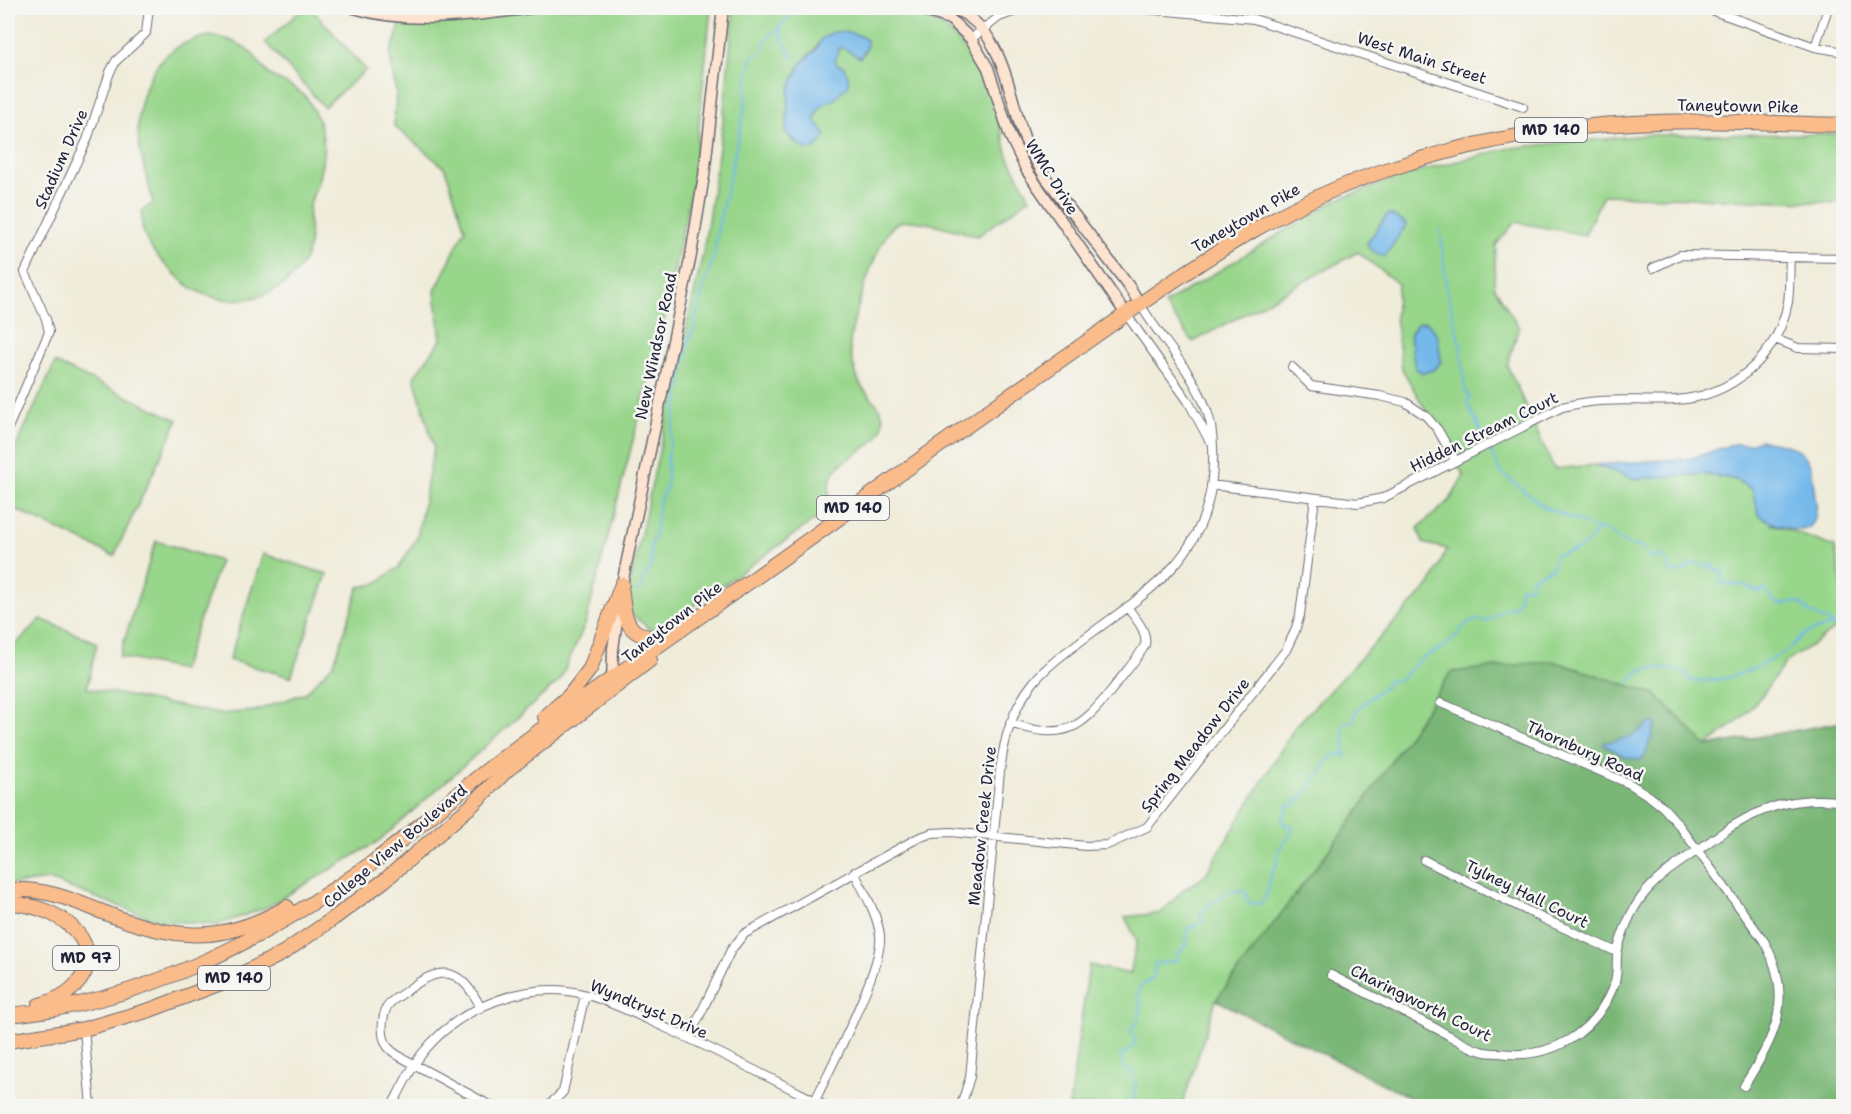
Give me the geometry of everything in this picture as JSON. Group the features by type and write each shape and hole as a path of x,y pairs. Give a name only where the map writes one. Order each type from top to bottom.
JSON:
{"highway":[{"name":"Taneytown Pike","path":"612,684 666,639 1140,304 1205,259 1308,200 1379,172 1462,147 1552,130 1637,122 1844,124"},
{"name":"Taneytown Pike","path":"612,684 753,579"},
{"path":"622,584 623,610 626,621 632,629 644,637 666,639"},
{"path":"491,767 581,683 597,654 622,584"},
{"name":"College View Boulevard","path":"8,1015 52,1010 126,991 172,975 251,940 320,898 374,861 491,767 612,684"},
{"name":"College View Boulevard","path":"8,1042 84,1029 132,1016 195,994 258,967 300,942 385,880 471,805 507,770 612,684"},
{"path":"8,890 36,890 58,895 139,926 163,932 201,934 239,929 267,918 326,884 471,784"},
{"name":"MD 97","path":"8,903 35,908 65,921 81,939 86,955 81,979 67,994 43,1005 8,1010"}],"main road":[{"path":"354,8 372,13 404,12 460,16 533,8"},
{"name":"New Windsor Road","path":"612,684 614,639 622,584 702,188 723,8"},
{"name":"WMC Drive","path":"916,8 950,19 971,39 988,68 1010,136 1027,171 1126,314"},
{"name":"WMC Drive","path":"952,8 965,13 982,30 1008,77 1025,137 1046,178 1140,304"}],"street":[{"name":"Stadium Drive","path":"8,428 49,332 25,272 87,140 110,72 116,62 146,33 149,8"},
{"path":"971,39 999,17 1023,8"},
{"name":"West Main Street","path":"1134,8 1254,19 1523,107"},
{"path":"1705,8 1815,47 1844,52"},
{"path":"1815,47 1828,8"},
{"path":"1653,268 1680,255 1844,258"},
{"name":"Hidden Stream Court","path":"1211,485 1358,502 1383,498 1562,407 1590,401 1676,400 1707,395 1730,385 1751,369 1775,339 1788,302 1790,257"},
{"name":"Meadow Creek Drive","path":"961,1107 970,1077 1002,755 1010,723 1027,690 1049,665 1169,574 1186,552 1203,520 1211,485 1213,450 1208,413 1198,390 1140,304"},
{"name":"Meadow Creek Drive","path":"1126,314 1188,401 1213,450"},
{"path":"1775,339 1798,348 1844,349"},
{"path":"1292,367 1311,386 1405,402 1426,416 1438,430 1455,460"},
{"name":"Spring Meadow Drive","path":"689,1038 731,950 744,934 918,838 932,833 951,832 1086,846 1107,845 1125,839 1147,827 1286,650 1300,615 1315,498"},
{"path":"1010,723 1036,731 1058,731 1074,726 1089,716 1145,645 1144,632 1127,607"},
{"name":"Thornbury Road","path":"1441,703 1630,784 1663,807 1698,851 1764,941 1779,979 1779,1007 1774,1034 1744,1086"},
{"name":"Charingworth Court","path":"1332,975 1482,1051 1520,1056 1555,1048 1584,1031 1601,1012 1616,983 1617,951 1631,913 1642,894 1662,874 1733,825 1769,807 1809,800 1844,802"},
{"name":"Tylney Hall Court","path":"1424,860 1544,919 1617,951"},
{"path":"815,1101 870,982 879,947 880,937 870,903 854,872"},
{"path":"481,1008 471,987 460,979 447,974 434,974 389,1004 384,1016 384,1037 388,1047 399,1056 491,1107"},
{"name":"Wyndtryst Drive","path":"392,1107 414,1065 442,1033 481,1008 522,993 555,991 585,995 640,1016 689,1038 825,1107"},
{"path":"548,1107 563,1092 585,995"},
{"path":"84,1029 91,1107"}],"green space":[{"path":"304,8 311,8 366,70 324,107 265,42"},
{"path":"533,8 711,8 693,181 664,320 586,622 560,680 379,841 265,908 217,925 156,920 49,880 8,885 8,646 13,647 41,619 97,643 87,688 220,714 255,711 305,693 334,663 359,587 375,584 399,567 417,538 434,447 414,377 441,340 435,291 465,229 445,168 394,126 396,93 390,55 403,17"},
{"path":"734,8 837,8 896,11 927,18 947,29 979,64 995,107 1008,156 1030,198 978,236 914,221 897,223 890,230 874,261 859,302 850,349 860,384 881,411 883,422 880,432 867,447 835,471 829,484 830,509 665,626 651,630 629,612 627,596 703,253 723,122","holes":["847,32 867,40 864,53 860,57 846,49 839,48 835,61 838,65 843,66 847,80 840,93 819,108 815,120 825,136 814,149 793,141 786,130 787,113 791,89 800,65 821,39"]},
{"path":"211,36 240,45 255,57 269,74 297,89 305,96 318,120 323,137 320,172 309,208 310,241 307,253 299,269 286,282 271,292 254,298 236,300 200,293 172,272 160,259 149,245 142,228 142,211 153,203 138,134 139,113 144,92 153,72 163,58 175,48 196,39"},
{"path":"1843,134 1843,203 1603,195 1585,235 1515,222 1496,245 1494,286 1519,328 1507,365 1554,469 1595,465 1636,479 1704,474 1734,479 1752,489 1758,505 1772,524 1835,547 1843,592 1843,624 1786,662 1743,717 1707,746 1655,694 1451,672 1357,813 1216,1000 1182,1106 1069,1106 1089,965 1130,974 1137,941 1125,917 1161,913 1184,889 1204,877 1295,727 1430,585 1447,549 1423,543 1418,528 1450,500 1464,476 1402,369 1395,317 1398,284 1358,252 1193,342 1164,304 1336,200 1411,173 1510,148 1645,135"},
{"path":"55,363 178,420 114,556 8,506 8,464"},
{"path":"156,541 220,561 182,670 119,657"},
{"path":"263,554 327,574 291,677 229,660"},
{"path":"1553,661 1655,694 1707,746 1843,722 1843,1106 1427,1106 1216,1000 1357,813 1451,672"}],"water":[{"path":"833,32 846,32 859,36 867,40 866,48 860,58 846,49 839,48 835,61 838,65 843,66 848,77 847,88 819,109 815,120 826,136 814,149 805,149 786,133 789,91 802,63 817,48 821,39"},
{"path":"1390,214 1407,224 1385,256 1381,256 1368,247 1367,243"},
{"path":"1426,322 1436,335 1441,362 1433,370 1423,373 1415,368 1410,334 1418,323"},
{"path":"1760,440 1779,443 1797,450 1802,453 1810,465 1816,513 1808,528 1801,530 1783,527 1759,515 1752,489 1734,479 1704,474 1636,479 1595,465 1693,458 1733,444 1749,444"},
{"path":"1650,723 1656,723 1645,756 1640,760 1628,758 1604,745 1604,742 1623,739 1635,734"}],"waterway":[{"path":"634,591 642,588 643,579 651,567 651,547 655,536 659,502 667,486 667,460 689,339 714,257 717,232 745,108 748,70 752,58 762,51 766,40 795,11"},
{"path":"780,27 783,41 794,59"},
{"path":"1440,229 1447,292 1461,348 1465,390 1470,398 1467,403 1484,438"},
{"path":"1490,449 1500,471 1544,507 1597,529 1610,531 1621,541 1645,548 1648,557 1654,559 1658,555 1663,556 1664,561 1668,564 1668,571 1686,570 1691,564 1696,563 1707,567 1709,564 1723,573 1721,583 1743,585 1758,592 1764,589 1780,604 1796,602 1834,625 1844,621"},
{"path":"1132,1106 1136,1085 1130,1070 1124,1068 1121,1055 1130,1050 1136,1041 1130,1031 1138,1022 1141,1003 1138,998 1139,988 1154,977 1155,964 1176,961 1177,954 1188,943 1186,935 1188,928 1203,923 1200,912 1228,892 1242,890 1247,895 1248,903 1261,904 1277,864 1278,852 1290,836 1292,829 1292,825 1284,825 1282,818 1289,805 1296,805 1296,800 1302,799 1305,792 1310,791 1310,783 1314,782 1314,777 1321,775 1328,759 1340,753 1345,757 1343,724 1355,721 1355,712 1374,694 1386,687 1388,680 1393,681 1403,677 1422,658 1449,643 1467,623 1481,619 1486,622 1506,608 1511,608 1519,601 1520,587 1529,587 1532,584 1531,578 1553,567 1555,555 1577,550 1589,542 1597,529"},
{"path":"1630,681 1641,669 1643,671 1656,668 1680,669 1691,681 1717,680 1741,674 1775,658 1807,633 1834,625"}]}
